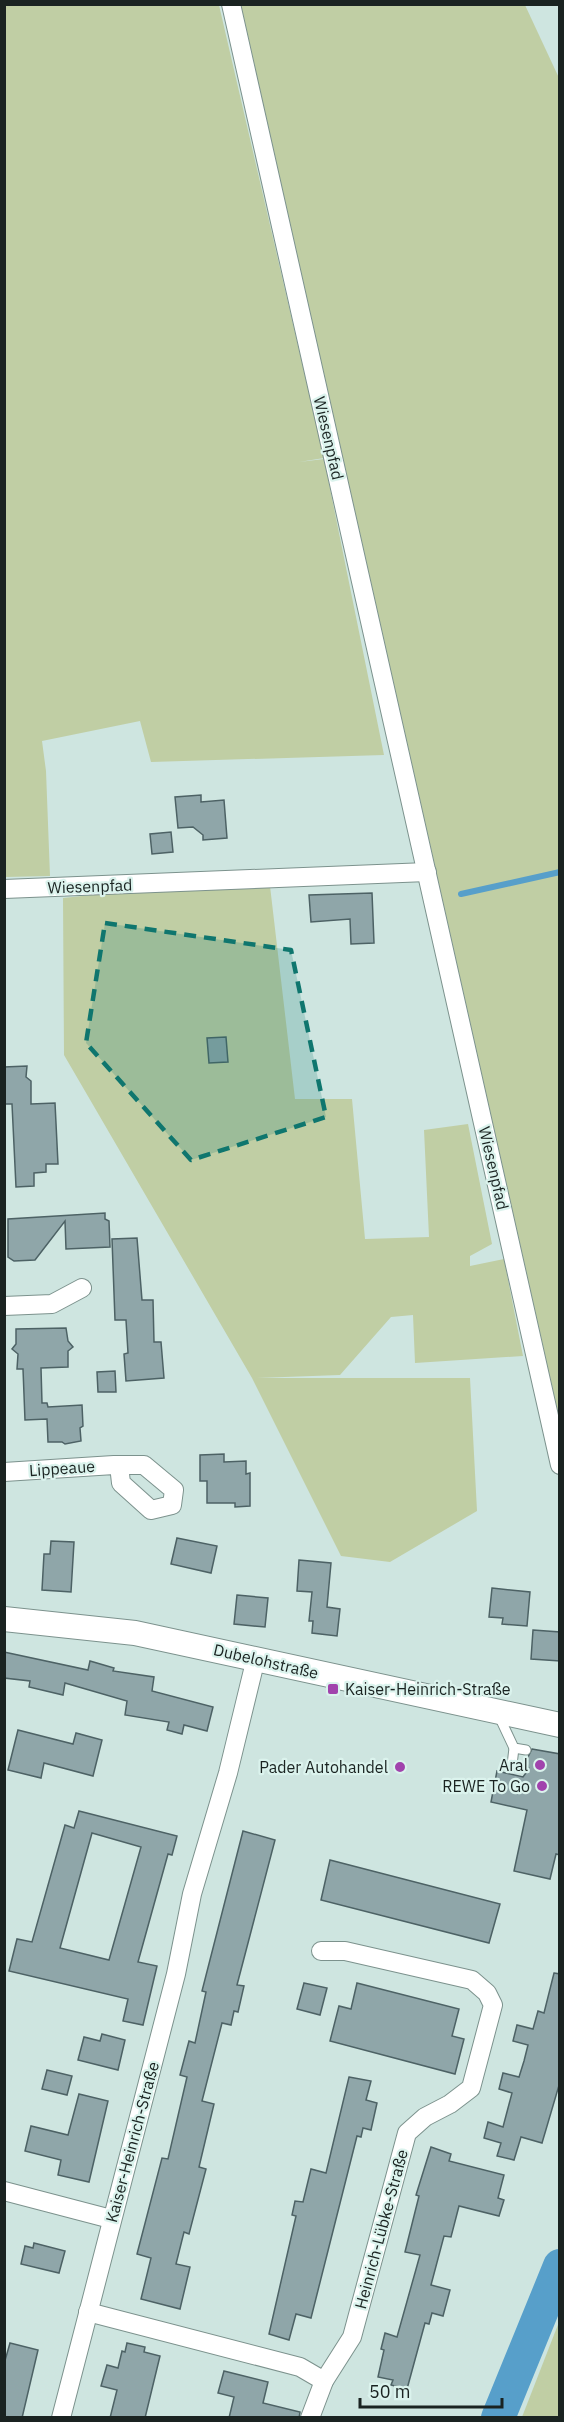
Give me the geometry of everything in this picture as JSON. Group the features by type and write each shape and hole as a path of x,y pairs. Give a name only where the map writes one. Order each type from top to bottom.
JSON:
{"main road":[{"name":"Dubelohstraße","path":"4,1619 135,1633 560,1725"}],"street":[{"name":"Wiesenpfad","path":"231,4 560,1464"},
{"name":"Wiesenpfad","path":"4,889 427,872"},
{"path":"4,1306 52,1304 82,1288"},
{"name":"Lippeaue","path":"4,1472 119,1465"},
{"name":"Kaiser-Heinrich-Straße","path":"61,2418 176,1974 192,1894 228,1773 256,1658"},
{"name":"Heinrich-Lübke-Straße","path":"310,2418 324,2381 352,2337 407,2133 425,2117 450,2104 471,2088 493,2005 487,1993 472,1980 345,1951 321,1951"},
{"path":"4,2191 111,2219"},
{"path":"88,2312 300,2367 324,2381"}],"lane":[{"path":"497,1712 514,1748 512,1765 523,1767"},
{"path":"514,1748 526,1750"}],"highlighted area":[{"path":"105,923 291,950 326,1117 191,1160 86,1043"}],"green space":[{"path":"4,5 219,5 324,458 299,462 324,459 384,755 151,762 140,721 42,741 46,771 50,876 5,877"},
{"path":"241,5 525,5 559,78 559,1417"},
{"path":"270,886 295,1099 352,1099 365,1239 429,1237 424,1130 468,1124 492,1244 470,1256 470,1266 504,1259 523,1356 415,1363 413,1315 391,1317 340,1375 257,1378 470,1378 477,1511 390,1562 341,1556 252,1378 64,1055 63,898 130,891"},
{"path":"559,2322 559,2417 522,2417"}],"building":[{"path":"201,795 201,802 224,800 227,838 203,840 203,835 193,827 178,828 175,797"},
{"path":"171,832 173,852 152,854 150,834"},
{"path":"372,893 374,943 351,944 350,919 311,922 309,895"},
{"path":"226,1037 228,1062 209,1063 207,1038"},
{"path":"27,1066 26,1077 31,1081 31,1104 55,1103 58,1164 46,1164 46,1172 34,1173 34,1186 16,1187 12,1104 4,1104 4,1067"},
{"path":"105,1213 105,1219 109,1221 110,1247 66,1249 65,1221 35,1260 14,1261 8,1257 8,1219"},
{"path":"137,1238 142,1300 153,1300 154,1342 161,1342 164,1378 126,1381 124,1354 128,1353 126,1320 115,1320 112,1239"},
{"path":"66,1328 68,1341 73,1347 68,1351 68,1367 41,1368 42,1403 47,1403 48,1407 82,1405 81,1441 65,1444 48,1442 47,1419 25,1420 23,1369 17,1369 18,1354 12,1349 16,1344 16,1329"},
{"path":"115,1371 116,1392 98,1392 97,1372"},
{"path":"224,1454 224,1462 246,1461 246,1474 250,1473 250,1506 235,1507 235,1503 207,1503 207,1481 200,1481 200,1455"},
{"path":"177,1538 217,1546 211,1573 171,1564"},
{"path":"51,1541 74,1542 71,1592 42,1590 44,1554 50,1554"},
{"path":"299,1560 331,1563 327,1607 340,1609 337,1636 312,1633 313,1621 309,1621 312,1592 297,1591"},
{"path":"492,1588 530,1592 527,1626 502,1624 503,1618 489,1617"},
{"path":"237,1595 268,1598 265,1627 234,1624"},
{"path":"533,1630 560,1632 560,1661 531,1659"},
{"path":"4,1652 88,1670 90,1661 114,1668 113,1671 154,1677 152,1691 213,1707 207,1731 184,1725 182,1734 167,1730 169,1722 125,1715 127,1701 65,1683 63,1695 29,1687 30,1681 4,1678"},
{"path":"18,1730 73,1744 76,1733 102,1740 93,1776 44,1763 41,1778 8,1770"},
{"path":"532,1749 560,1754 560,1855 556,1854 550,1879 514,1871 527,1810 491,1802 497,1771 523,1777 529,1769 526,1761"},
{"path":"79,1811 177,1836 172,1855 168,1854 138,1962 157,1966 143,2025 123,2021 128,1999 9,1971 17,1939 32,1942 65,1825 74,1828","holes":["92,1833 141,1847 109,1960 60,1948"]},
{"path":"243,1831 275,1840 237,1985 244,1986 238,2012 234,2011 231,2025 222,2023 202,2101 214,2104 199,2167 206,2169 189,2234 184,2232 176,2264 190,2267 180,2309 141,2299 151,2258 137,2254 162,2158 168,2159 187,2077 180,2075 189,2041 195,2043 206,1992 202,1991"},
{"path":"330,1860 500,1904 489,1943 321,1900"},
{"path":"554,1973 560,1974 560,2082 542,2143 521,2137 514,2160 497,2156 501,2143 484,2138 488,2122 503,2127 512,2093 499,2089 503,2073 519,2077 524,2061 528,2045 513,2041 517,2025 533,2029 538,2011 544,2013"},
{"path":"304,1983 327,1988 320,2015 297,2009"},
{"path":"357,1983 459,2009 452,2036 464,2039 455,2074 330,2041 339,2006 351,2009"},
{"path":"102,2034 125,2040 118,2070 78,2060 84,2037 100,2041"},
{"path":"47,2070 72,2076 67,2095 42,2089"},
{"path":"349,2077 371,2081 366,2100 377,2103 371,2130 363,2128 361,2137 357,2136 311,2318 296,2314 289,2340 269,2334 296,2216 292,2215 295,2201 303,2202 311,2169 326,2173"},
{"path":"79,2094 108,2101 89,2182 58,2175 61,2160 25,2151 31,2126 68,2135"},
{"path":"431,2147 451,2154 449,2161 504,2175 498,2198 504,2200 499,2216 459,2206 451,2237 444,2236 431,2285 450,2290 443,2316 432,2313 429,2324 425,2323 407,2389 391,2385 393,2380 378,2377 385,2333 397,2337 420,2255 405,2252 419,2196 416,2195"},
{"path":"34,2243 65,2251 59,2273 21,2264 25,2246 33,2248"},
{"path":"10,2343 38,2350 22,2418 4,2418 4,2364"},
{"path":"127,2343 145,2347 144,2352 160,2356 145,2418 110,2418 117,2390 101,2386 107,2365 118,2368 122,2351 125,2352"},
{"path":"224,2371 268,2382 263,2403 300,2412 299,2418 229,2418 234,2397 218,2393"}],"waterway":[{"path":"461,894 560,872"},
{"path":"498,2418 560,2266"}],"place":[{"name":"Kaiser-Heinrich-Straße","path":"333,1689"},
{"name":"Aral","path":"540,1765"},
{"name":"Pader Autohandel","path":"400,1767"},
{"name":"REWE To Go","path":"542,1786"}]}
